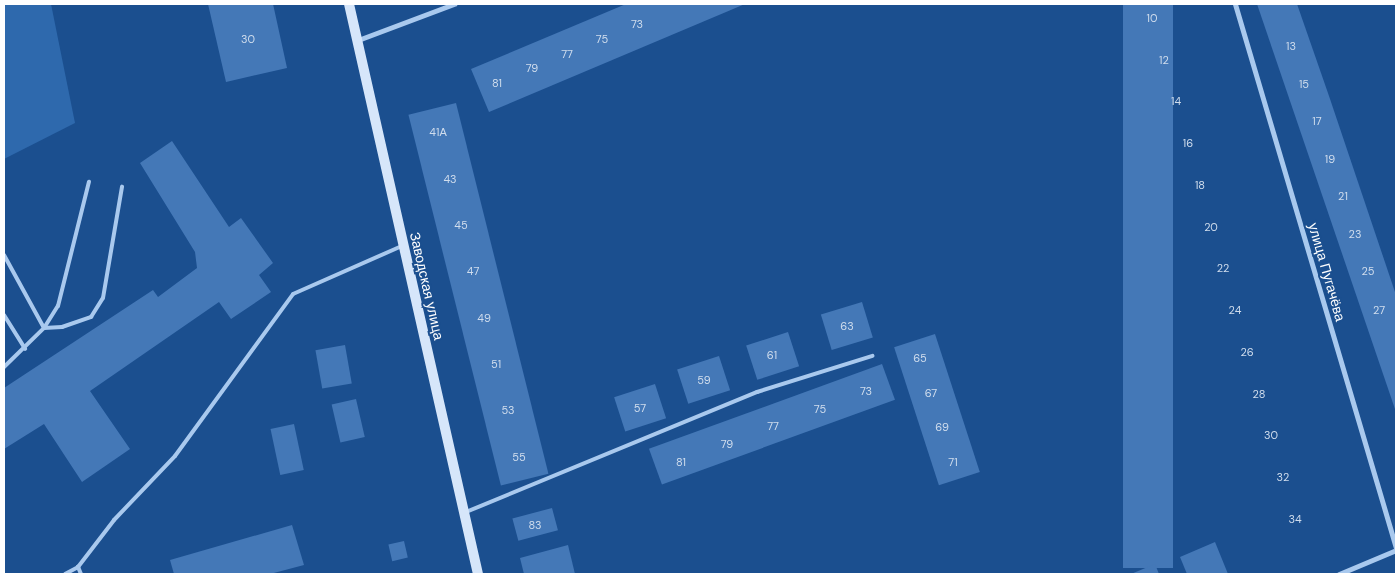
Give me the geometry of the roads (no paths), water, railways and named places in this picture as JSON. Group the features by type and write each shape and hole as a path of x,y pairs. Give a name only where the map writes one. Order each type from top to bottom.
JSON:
{"street":[{"name":"Заводская улица","path":"349,4 478,574"},
{"path":"358,40 454,4"},
{"name":"улица Пугачёва","path":"1235,4 1396,549"},
{"path":"1339,574 1396,549"}],"lane":[{"path":"4,367 25,349 44,328 58,306 90,182"},
{"path":"44,328 62,327 90,317 103,298 122,187"},
{"path":"65,574 78,566 114,520 181,449 293,294 404,245"},
{"path":"4,255 44,328"},
{"path":"4,315 25,349"},
{"path":"464,513 757,392 872,356"},
{"path":"78,566 81,574"}]}
